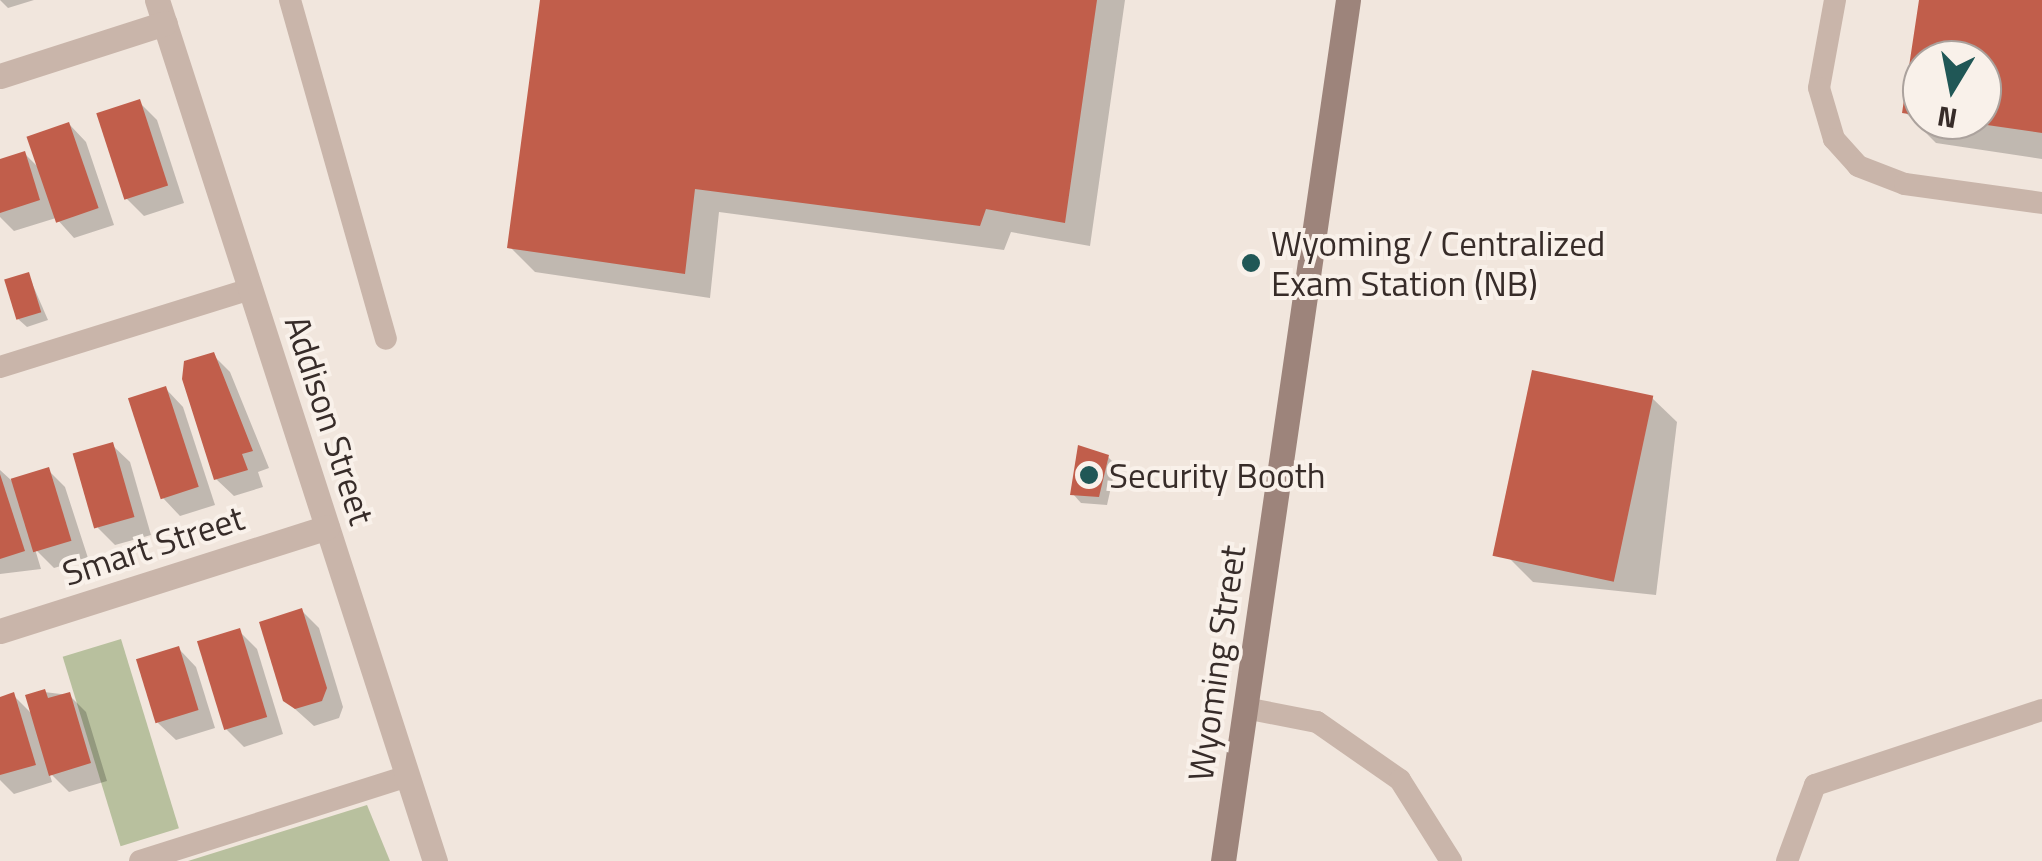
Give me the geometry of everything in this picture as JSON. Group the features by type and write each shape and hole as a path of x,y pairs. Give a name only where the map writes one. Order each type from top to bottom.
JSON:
{"street":[{"name":"Wyoming Street","path":"1223,861 1348,0"},
{"path":"0,76 161,12"},
{"name":"Addison Street","path":"161,12 436,861"},
{"name":"Smart Street","path":"0,631 328,526"}],"lane":[{"path":"290,0 386,339"},
{"path":"1835,0 1819,88 1834,139 1858,166 1905,184 2042,202"},
{"path":"0,367 251,290"},
{"path":"1245,708 1318,722 1400,780 1451,861"},
{"path":"1788,861 1816,785 2042,710"},
{"path":"140,861 408,776"}],"green space":[{"path":"121,639 179,828 121,846 63,657"},
{"path":"367,805 390,861 188,861"}],"building":[{"path":"540,0 1097,0 1065,223 986,209 980,226 695,189 685,274 507,248"},
{"path":"1919,0 2042,0 2042,133 2002,127 2002,40 1913,40"},
{"path":"140,99 168,186 124,200 96,113"},
{"path":"69,122 99,208 56,223 26,137"},
{"path":"25,151 40,200 0,213 0,159"},
{"path":"29,272 41,312 16,320 4,280"},
{"path":"214,352 253,451 242,454 248,470 214,480 182,379 184,361"},
{"path":"1532,370 1653,396 1614,582 1492,556"},
{"path":"166,386 199,487 161,499 128,398"},
{"path":"113,442 134,517 94,529 73,454"},
{"name":"Security Booth","path":"1078,445 1109,455 1099,497 1070,495"},
{"path":"49,467 72,541 33,552 11,479"},
{"path":"0,474 25,551 0,559"},
{"path":"302,608 327,688 322,701 295,709 283,701 259,622"},
{"path":"240,628 267,717 224,730 197,641"},
{"path":"179,646 199,710 156,723 136,659"},
{"path":"45,689 48,698 70,692 91,763 49,776 25,695"},
{"path":"14,692 36,765 0,775 0,697"}],"place":[{"name":"Wyoming / Centralized Exam Station (NB)","path":"1251,263"},
{"name":"Security Booth","path":"1089,475"}]}
